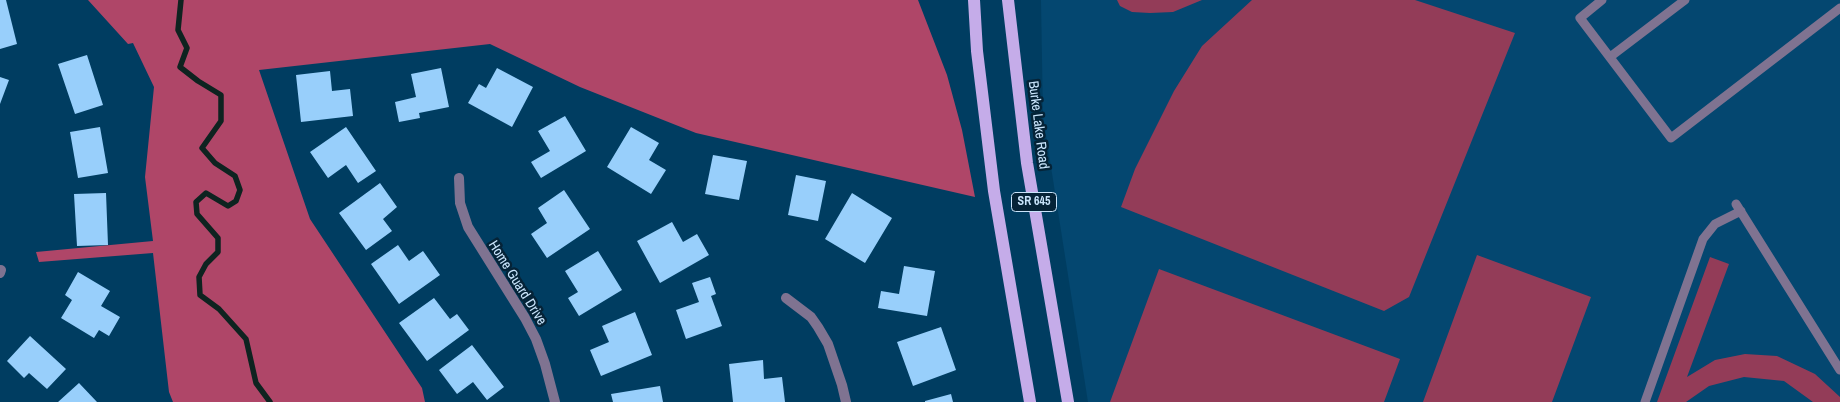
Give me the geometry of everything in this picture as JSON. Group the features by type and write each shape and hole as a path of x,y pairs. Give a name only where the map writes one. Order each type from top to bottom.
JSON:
{"main road":[{"name":"SR 645","path":"974,0 977,51 994,191 1030,402"},
{"name":"Burke Lake Road","path":"1008,0 1027,163 1068,402"}],"street":[{"name":"Home Guard Drive","path":"459,178 460,203 468,228 525,318 536,339 555,402"},
{"path":"786,298 811,317 818,326 828,344 846,402"}],"lane":[{"path":"1602,0 1580,18 1671,138 1840,8"},
{"path":"1610,58 1684,0"},
{"path":"1644,402 1704,239 1716,224 1739,207 1840,370"}],"shaded area":[{"path":"88,0 918,0 947,75 962,130 975,197 696,133 580,87 490,44 259,70 310,219 422,388 425,402 173,402 169,392 153,253 39,262 36,252 153,241 145,177 154,87 133,43 128,44"},
{"path":"1041,0 1840,0 1840,402 1088,402 1043,116"},
{"path":"1117,0 1202,0 1173,12 1150,13 1132,12 1120,6"},
{"path":"1252,0 1415,0 1515,33 1409,297 1384,311 1121,207 1135,169 1174,91 1202,46"},
{"path":"1477,255 1591,297 1552,402 1423,402"},
{"path":"1710,257 1729,264 1687,377 1715,360 1745,354 1777,356 1815,374 1840,397 1840,402 1813,402 1784,381 1744,377 1709,386 1686,402 1657,402"},
{"path":"1159,269 1400,359 1384,402 1110,402"}],"building":[{"path":"0,0 6,0 17,44 0,49"},
{"path":"87,55 103,105 75,114 58,64"},
{"path":"441,68 449,107 419,113 420,118 399,122 395,102 416,97 411,74"},
{"path":"497,68 533,87 512,127 468,103 479,84 486,88"},
{"path":"330,71 332,91 350,89 353,116 301,122 296,75"},
{"path":"0,77 9,80 0,104"},
{"path":"565,116 586,151 541,178 531,162 550,151 538,131"},
{"path":"100,127 108,173 78,178 70,132"},
{"path":"346,127 376,171 358,183 346,165 328,178 310,152"},
{"path":"631,127 659,143 649,160 666,170 651,194 607,167"},
{"path":"713,155 747,161 739,200 705,194"},
{"path":"796,175 826,181 818,221 788,215"},
{"path":"380,183 397,207 383,219 392,231 366,250 339,213"},
{"path":"564,190 590,229 547,258 531,234 547,223 538,208"},
{"path":"106,193 108,245 77,246 74,194"},
{"path":"852,193 892,218 865,263 825,239"},
{"path":"672,222 683,242 697,234 709,255 660,283 637,241"},
{"path":"398,245 409,261 423,251 440,275 399,304 371,264"},
{"path":"598,251 622,290 579,316 568,298 578,292 565,271"},
{"path":"904,266 935,271 927,316 878,308 881,291 899,294"},
{"path":"78,272 110,291 101,306 120,317 109,336 99,330 94,338 61,318 72,300 65,295"},
{"path":"710,277 716,294 711,296 722,326 686,339 676,310 699,302 692,283"},
{"path":"434,298 450,319 457,314 469,330 427,361 399,323"},
{"path":"635,312 652,355 601,376 590,350 609,342 602,326"},
{"path":"941,327 956,370 913,386 897,342"},
{"path":"30,336 66,369 47,389 29,373 24,378 7,361"},
{"path":"472,345 504,387 487,400 473,382 457,394 439,370"},
{"path":"763,360 764,379 782,377 785,402 733,402 729,364"},
{"path":"79,383 97,402 58,402"},
{"path":"660,386 663,402 613,402 611,394"},
{"path":"951,394 953,402 925,402 925,401"}],"waterway":[{"path":"181,0 178,30 187,48 180,67 221,95 221,121 202,148 215,163 235,176 240,190 236,201 228,206 206,193 196,202 197,214 218,238 218,252 206,264 199,277 200,295 219,309 246,339 256,383 270,402"}]}
